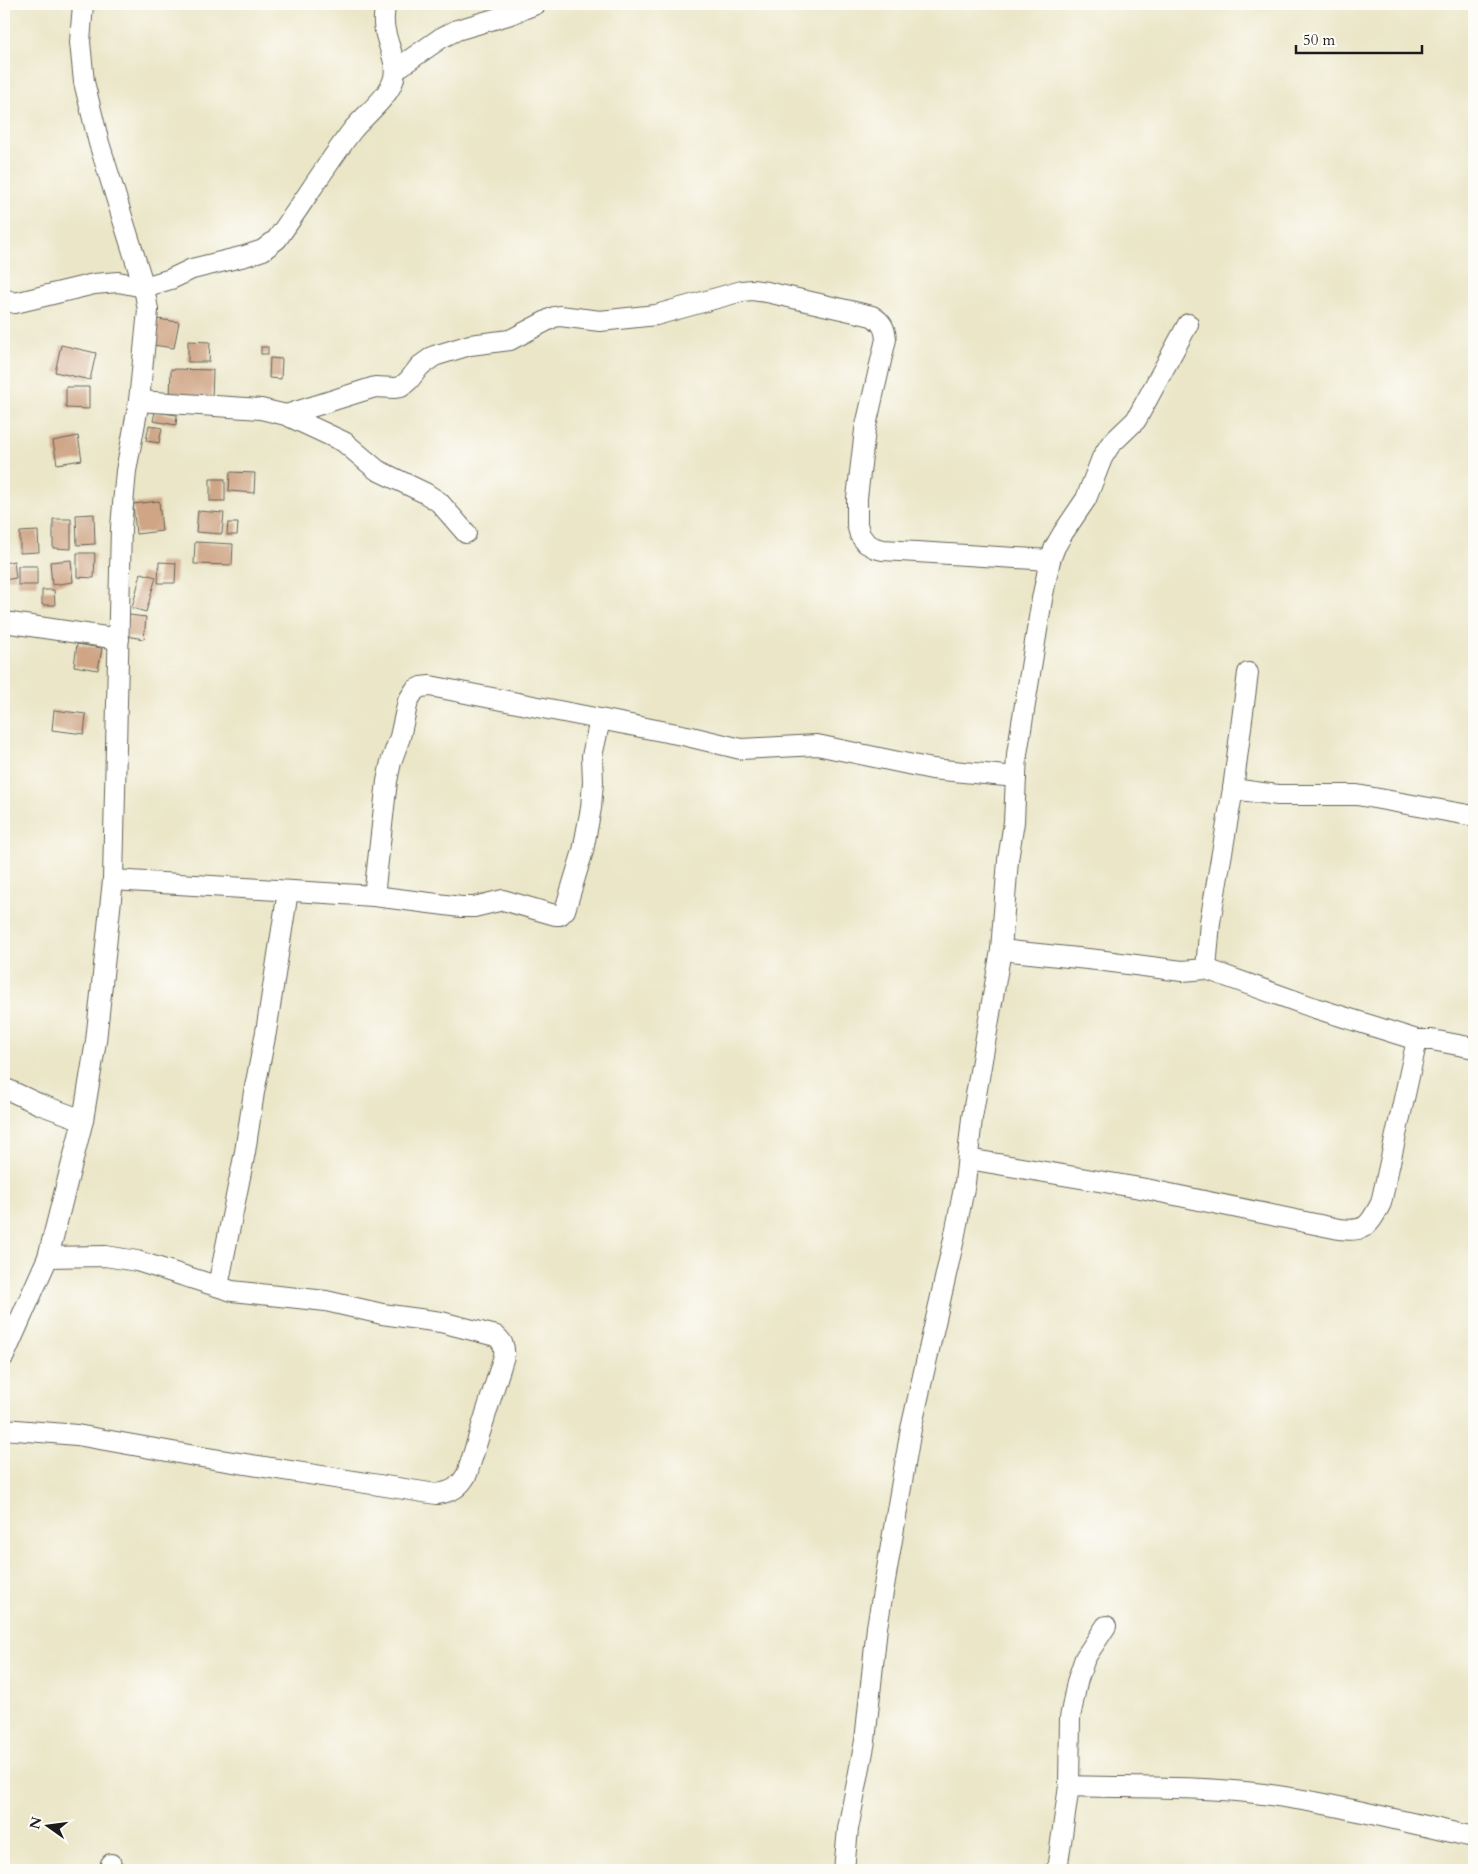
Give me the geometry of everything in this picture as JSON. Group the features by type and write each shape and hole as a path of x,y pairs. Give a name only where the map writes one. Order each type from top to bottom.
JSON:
{"street":[{"path":"4,1356 10,1322 48,1257 83,1120 96,1041 112,880 121,527 126,471 139,401 148,310 144,287 99,143 84,82 80,42 83,4"},
{"path":"4,299 15,303 108,282 144,287 171,279 192,269 263,250 276,239 352,131 382,98 394,81 395,70 383,22 386,4"},
{"path":"395,70 441,38 457,30 508,16 536,4"},
{"path":"286,415 375,387 401,387 420,366 434,356 470,345 510,340 554,317 560,316 600,321 631,318 656,314 742,291 767,292 872,316 880,321 885,330 886,339 865,430 858,498 857,524 860,535 866,543 874,548 883,550 1050,560"},
{"path":"844,1870 848,1829 865,1741 879,1618 911,1429 954,1239 968,1159 972,1118 1000,950 1008,860 1014,822 1017,754 1050,560 1063,532 1086,499 1102,458 1110,444 1136,420 1188,324"},
{"path":"139,401 261,409 286,415 344,442 377,470 425,493 439,502 466,533"},
{"path":"4,622 119,639"},
{"path":"1206,969 1212,907 1233,790 1248,673"},
{"path":"374,896 389,772 400,737 408,701 415,690 421,687 430,686 741,748 817,745 932,769 1016,777"},
{"path":"112,880 374,896 461,907 474,907 503,900 555,915 560,914 565,910 583,850 594,782 592,756 600,720"},
{"path":"1233,790 1278,796 1357,795 1474,816"},
{"path":"218,1286 245,1152 288,891"},
{"path":"1000,950 1182,971 1206,969 1314,1008 1417,1040 1432,1040 1474,1048"},
{"path":"968,1159 1146,1189 1356,1231 1372,1221 1381,1203 1417,1040"},
{"path":"4,1088 39,1104 83,1120"},
{"path":"4,1429 77,1435 195,1456 436,1494 444,1493 461,1485 467,1474 504,1356 502,1341 496,1336 441,1322 382,1314 326,1302 243,1293 137,1261 105,1256 48,1257"},
{"path":"1057,1870 1070,1786 1070,1718 1077,1682 1085,1658 1106,1626"},
{"path":"1070,1786 1195,1788 1263,1794 1379,1815 1474,1837"}],"building":[{"path":"157,319 179,322 174,348 153,345"},
{"path":"188,341 210,342 209,362 188,362"},
{"path":"61,345 96,353 90,380 55,372"},
{"path":"261,347 268,347 268,354 261,354"},
{"path":"270,358 282,359 281,379 269,378"},
{"path":"171,369 213,370 212,399 170,398"},
{"path":"66,387 89,387 89,409 66,408"},
{"path":"155,412 177,415 176,425 153,421"},
{"path":"149,425 162,428 159,443 146,441"},
{"path":"78,436 82,460 57,464 53,441"},
{"path":"230,472 255,473 254,493 229,491"},
{"path":"210,479 225,479 225,501 210,501"},
{"path":"159,501 162,531 136,534 133,504"},
{"path":"198,511 224,513 222,534 196,532"},
{"path":"94,514 95,544 77,545 76,515"},
{"path":"53,519 71,519 71,549 53,548"},
{"path":"228,523 238,523 237,535 227,535"},
{"path":"38,531 39,552 20,553 20,532"},
{"path":"195,542 233,544 232,565 194,564"},
{"path":"77,553 95,553 94,578 77,577"},
{"path":"71,560 73,582 52,585 50,562"},
{"path":"14,561 16,578 4,580 4,563"},
{"path":"159,562 176,563 175,583 158,583"},
{"path":"18,566 37,566 37,585 18,585"},
{"path":"141,573 156,577 146,612 132,608"},
{"path":"42,590 54,590 55,605 42,605"},
{"path":"129,615 146,617 144,639 126,636"},
{"path":"77,644 102,648 98,670 74,666"},
{"path":"54,710 86,714 84,734 52,730"}]}
